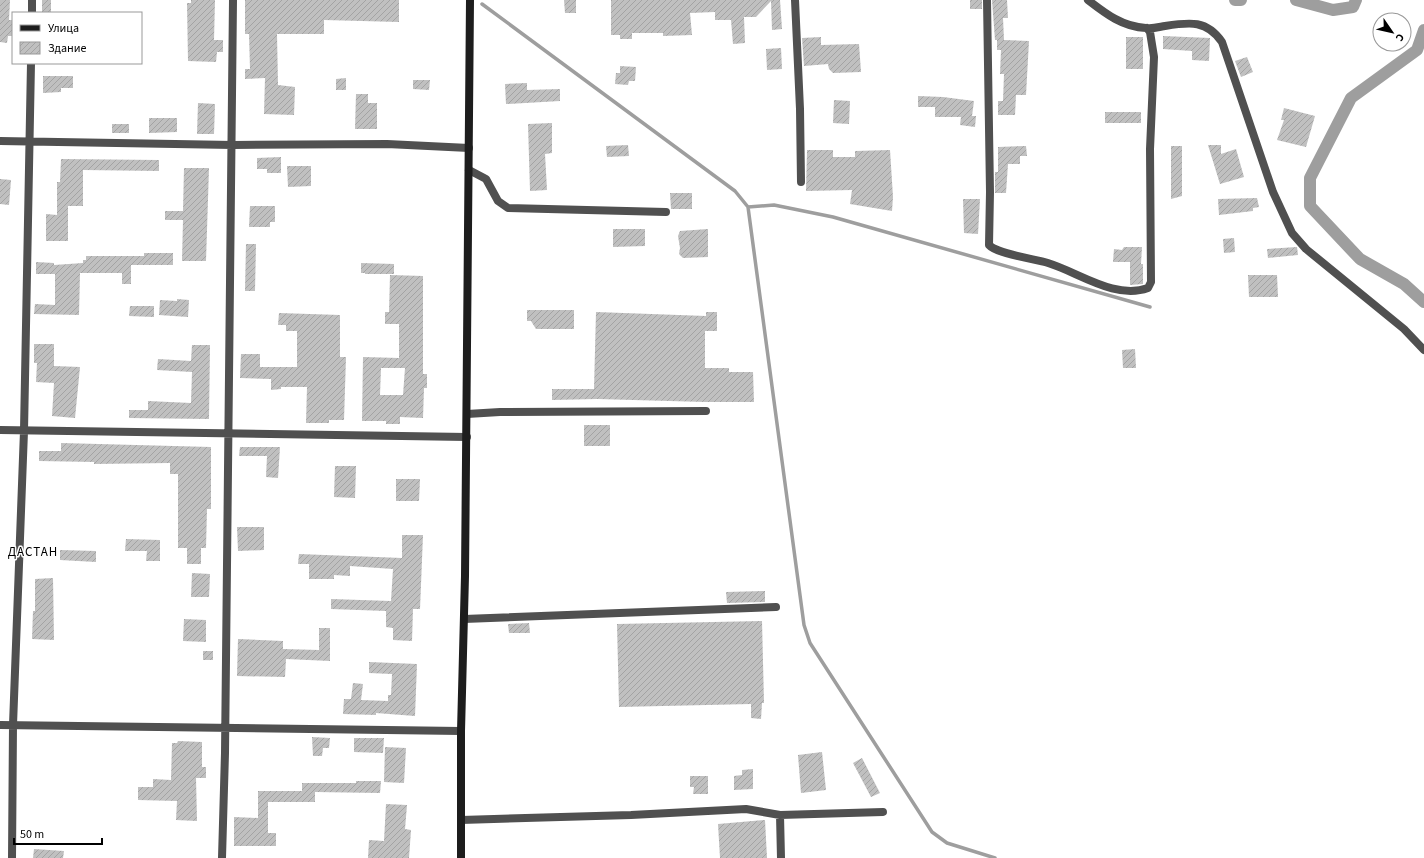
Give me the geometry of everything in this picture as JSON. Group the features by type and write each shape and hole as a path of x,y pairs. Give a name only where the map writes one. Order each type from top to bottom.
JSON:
{"main road":[{"path":"461,858 461,731 467,437 470,0"}],"street":[{"path":"32,0 32,12"},
{"path":"222,858 233,144 233,0"},
{"path":"795,0 800,109 801,182"},
{"path":"987,0 990,192 989,245 998,250 1049,263 1100,284 1126,290 1143,290 1148,288 1151,282 1150,149 1154,57 1150,32 1147,28"},
{"path":"1088,0 1120,22 1147,28 1169,25 1196,24 1208,27 1218,36 1222,42 1273,192 1292,233 1306,249 1404,329 1424,350"},
{"path":"12,858 13,725 24,431 31,64"},
{"path":"0,141 387,144 469,148"},
{"path":"469,170 486,179 498,201 508,208 666,212"},
{"path":"467,414 500,412 706,411"},
{"path":"0,430 229,435 467,437"},
{"path":"464,619 776,607"},
{"path":"0,725 461,731"},
{"path":"461,820 631,815 746,809 780,815 883,812"},
{"path":"780,815 781,858"}],"building":[{"path":"0,0 10,0 9,20 12,20 12,36 8,36 7,43 0,42"},
{"path":"42,0 51,0 51,12 42,12"},
{"path":"191,0 215,0 214,40 223,40 223,52 217,52 216,62 188,61 187,3 191,3"},
{"path":"245,0 399,0 399,22 324,20 324,34 277,34 278,85 295,87 294,115 264,114 265,78 245,79 245,69 250,69 249,34 245,34"},
{"path":"564,0 576,0 576,13 565,13"},
{"path":"611,0 780,0 782,29 772,30 771,1 756,17 744,17 745,43 733,44 731,20 715,20 715,12 690,13 692,35 663,36 663,33 632,33 632,39 620,39 620,35 611,35"},
{"path":"970,0 982,0 982,9 970,9"},
{"path":"992,0 1007,0 1008,18 1003,18 1004,40 1029,41 1026,95 1016,95 1015,115 998,115 998,101 1003,101 1004,74 1000,74 1001,50 997,50 997,40 995,40"},
{"path":"1163,36 1210,38 1209,61 1192,60 1192,51 1163,49"},
{"path":"821,37 821,45 859,44 861,72 833,73 829,69 828,64 804,66 802,38"},
{"path":"1126,37 1143,37 1143,69 1126,69"},
{"path":"781,48 782,69 767,70 766,49"},
{"path":"1247,57 1253,72 1241,77 1235,61"},
{"path":"620,66 636,67 635,81 629,81 628,85 615,84 616,73 620,73"},
{"path":"43,76 73,76 73,88 61,88 61,92 43,93"},
{"path":"346,78 346,90 336,90 336,79"},
{"path":"413,80 430,80 429,90 413,89"},
{"path":"527,83 527,90 560,89 560,101 506,104 505,84"},
{"path":"356,94 368,94 368,103 377,103 377,129 355,129"},
{"path":"918,96 943,97 974,101 972,116 976,116 975,127 960,125 961,117 935,117 935,107 918,107"},
{"path":"834,100 850,101 849,124 833,123"},
{"path":"198,103 215,104 214,134 197,134"},
{"path":"1284,108 1315,116 1306,147 1277,140 1284,120 1281,120"},
{"path":"1105,112 1141,112 1141,123 1105,123"},
{"path":"149,118 177,118 177,132 149,133"},
{"path":"552,123 552,153 545,154 547,190 530,191 528,124"},
{"path":"112,124 129,124 129,133 112,133"},
{"path":"628,145 629,156 607,157 606,146"},
{"path":"1208,145 1221,145 1221,154 1236,149 1244,177 1220,184"},
{"path":"1026,146 1027,156 1020,156 1020,164 1008,164 1006,193 995,193 995,172 998,172 998,147"},
{"path":"1171,146 1182,146 1182,196 1171,199"},
{"path":"807,150 833,150 833,157 855,157 855,151 890,150 893,197 892,211 850,204 852,190 806,191"},
{"path":"281,157 281,173 267,173 267,169 257,169 257,158"},
{"path":"61,159 159,160 159,171 83,170 83,206 68,206 68,241 46,241 46,214 57,215 57,182 60,182"},
{"path":"287,166 311,166 311,186 288,187"},
{"path":"184,168 209,168 206,261 182,261 183,220 165,220 165,211 183,211"},
{"path":"0,179 11,180 9,205 0,204"},
{"path":"670,193 692,193 692,209 671,209"},
{"path":"1257,198 1259,207 1253,208 1253,211 1219,215 1218,199"},
{"path":"963,199 980,199 978,234 964,233"},
{"path":"250,206 275,206 275,222 270,222 270,227 249,227"},
{"path":"613,229 645,229 645,246 613,247"},
{"path":"708,229 708,257 683,258 679,254 680,248 678,236 680,231"},
{"path":"1234,238 1235,252 1224,253 1223,239"},
{"path":"246,244 256,244 255,291 245,291"},
{"path":"1124,247 1142,247 1141,264 1143,264 1143,284 1130,285 1130,262 1113,262 1114,249 1122,250"},
{"path":"1297,247 1298,255 1268,258 1267,249"},
{"path":"144,253 173,253 173,265 131,265 131,284 122,284 122,273 80,273 79,315 34,314 35,304 55,305 55,274 36,274 36,262 54,263 54,265 83,263 83,260 86,260 86,256 144,256"},
{"path":"361,263 394,264 394,274 361,273"},
{"path":"390,275 423,276 423,374 427,374 427,388 424,388 423,418 400,417 400,424 386,424 386,421 362,421 363,357 399,358 399,324 385,324 385,312 389,312","holes":["381,368 405,368 403,395 380,395"]},
{"path":"1248,275 1277,275 1278,297 1249,297"},
{"path":"177,299 189,300 188,317 159,315 160,300 177,301"},
{"path":"130,306 154,306 154,317 129,316"},
{"path":"527,310 574,310 574,329 536,329 531,321 527,321"},
{"path":"596,312 706,316 706,312 717,312 717,331 705,331 705,368 729,368 729,372 753,372 754,402 597,399 552,400 552,389 594,389"},
{"path":"279,313 340,315 340,357 346,357 344,420 329,420 329,423 306,423 307,387 281,387 281,389 271,390 271,379 240,378 241,354 260,354 260,367 297,367 297,331 286,331 286,325 278,325"},
{"path":"34,344 54,344 54,366 80,367 75,418 52,416 54,383 36,382 37,363 34,363"},
{"path":"192,345 210,345 209,419 129,418 129,410 148,410 148,401 191,403 192,372 157,370 158,359 191,361"},
{"path":"1135,349 1136,368 1123,368 1122,350"},
{"path":"584,425 610,425 610,446 584,446"},
{"path":"61,443 211,447 211,509 207,509 206,548 201,548 201,564 187,564 187,548 178,548 178,474 170,474 170,463 94,464 94,462 39,461 39,451 61,451"},
{"path":"240,447 280,447 278,478 266,477 267,456 239,456"},
{"path":"335,466 356,466 355,498 334,497"},
{"path":"396,479 420,479 419,501 396,501"},
{"path":"237,527 264,527 264,550 238,551"},
{"path":"402,535 423,535 420,609 413,609 412,641 393,640 393,628 386,627 386,611 331,609 331,599 391,601 393,569 350,566 350,576 334,575 334,579 309,579 309,564 298,564 299,554 402,558"},
{"path":"126,539 160,540 160,561 146,561 147,551 125,551"},
{"path":"60,550 96,551 96,562 60,560"},
{"path":"192,573 210,574 209,597 191,597"},
{"path":"53,578 54,640 32,639 33,611 35,611 35,579"},
{"path":"765,591 765,602 727,603 726,592"},
{"path":"184,619 206,620 206,642 183,641"},
{"path":"762,621 764,703 762,703 761,719 751,718 751,704 619,707 617,624"},
{"path":"529,623 530,633 509,633 508,624"},
{"path":"319,628 330,628 330,661 286,659 285,677 237,676 238,639 283,641 283,649 319,650"},
{"path":"203,651 213,651 213,660 203,660"},
{"path":"369,662 417,664 415,716 376,713 376,715 343,714 344,699 351,699 353,683 363,684 361,700 388,701 388,695 391,695 392,674 369,673"},
{"path":"312,737 330,738 329,748 323,748 322,756 313,756"},
{"path":"354,738 384,738 383,753 354,752"},
{"path":"178,741 202,742 202,767 206,767 206,778 196,778 197,821 176,820 177,801 138,800 138,787 153,787 153,779 171,780 172,743 177,743"},
{"path":"385,747 406,748 404,783 384,782"},
{"path":"822,752 826,790 801,793 798,755"},
{"path":"862,758 880,793 871,797 853,763"},
{"path":"753,769 753,789 734,790 734,776 742,775 742,770"},
{"path":"690,776 708,776 708,794 693,794 694,787 690,787"},
{"path":"356,781 381,781 380,793 315,792 315,802 268,802 268,833 276,833 276,846 234,846 234,817 258,818 258,791 302,791 302,783 356,783"},
{"path":"386,804 407,805 405,829 411,830 409,858 368,858 369,840 384,841"},
{"path":"765,820 767,858 720,858 718,824"},
{"path":"34,849 64,851 63,858 33,858"}],"waterway":[{"path":"1235,0 1241,0"},
{"path":"1296,0 1333,10 1353,7 1356,0"},
{"path":"482,4 735,191 748,207 804,625 810,643 932,832 947,843 995,858"},
{"path":"1424,30 1417,50 1351,98 1310,178 1310,206 1360,259 1404,284 1424,302"},
{"path":"748,207 774,205 833,217 1150,307"}],"district":[{"name":"ДАСТАН","path":"33,551"}]}
